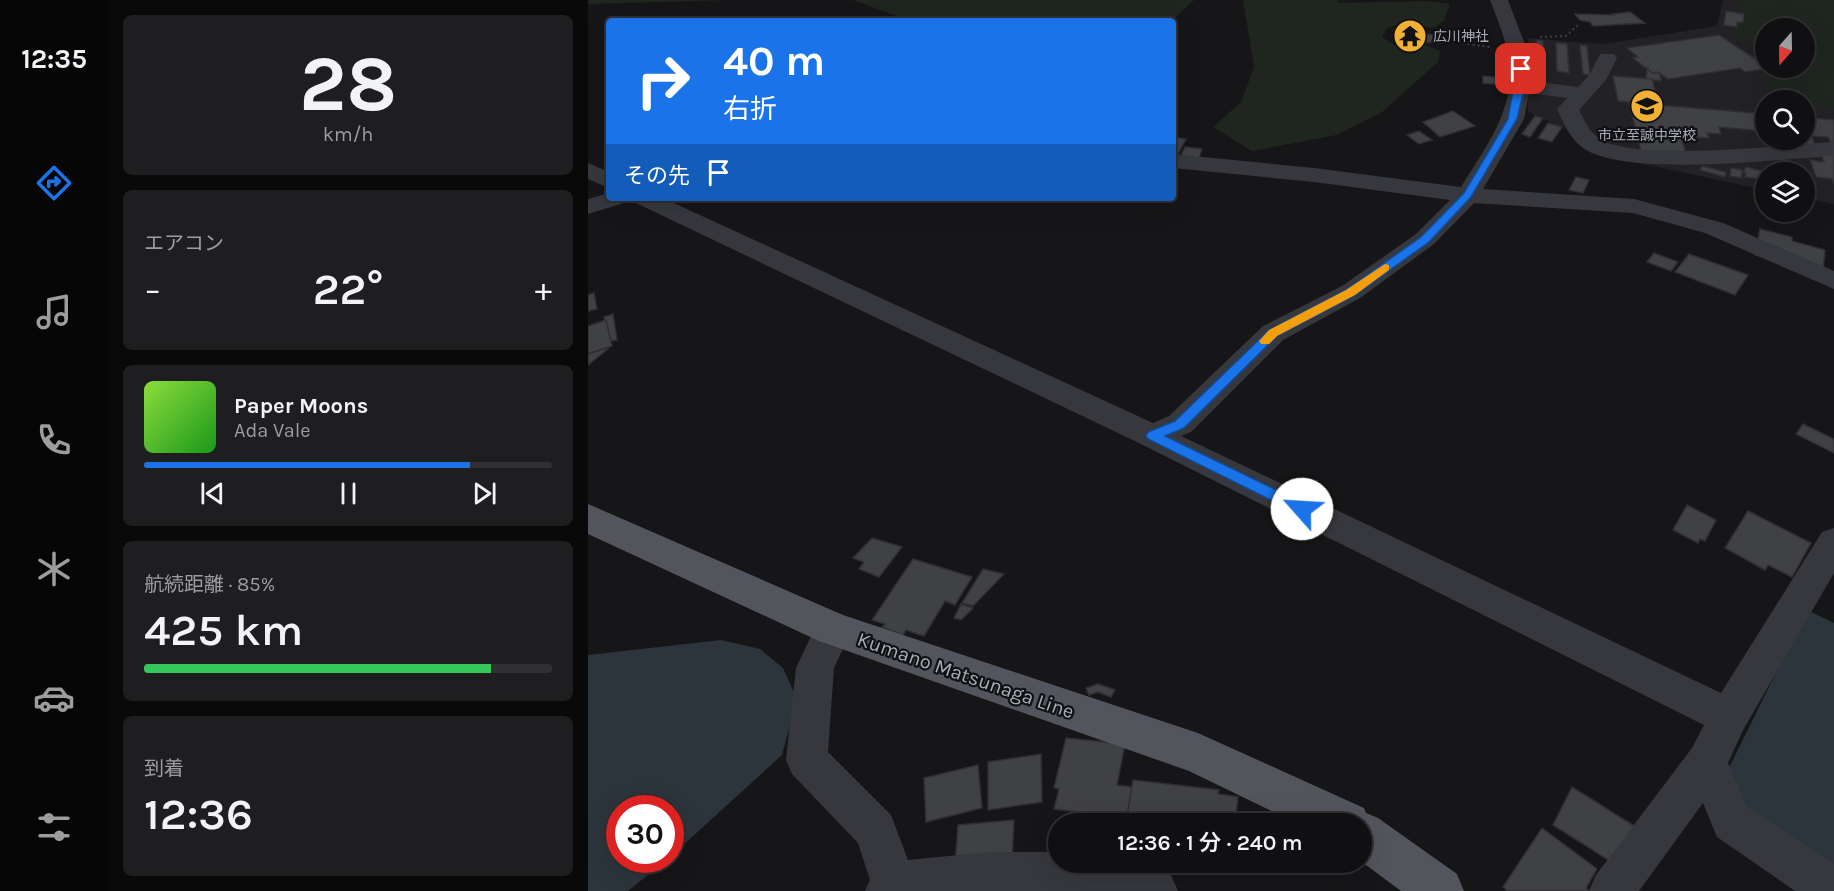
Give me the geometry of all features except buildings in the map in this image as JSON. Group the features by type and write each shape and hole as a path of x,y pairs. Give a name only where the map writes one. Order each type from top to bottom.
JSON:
{"main road":[{"name":"Kumano Matsunaga Line","path":"588,518 833,629 1198,754 1324,813"},
{"path":"1372,841 1440,891"}],"street":[{"path":"1152,436 1180,424 1273,333 1351,292 1425,239 1468,195 1513,119 1520,86 1515,42 1499,0"},
{"path":"1607,58 1599,76 1568,109 1577,128 1594,145 1611,152 1665,158 1834,149"},
{"path":"1520,86 1583,94"},
{"path":"1176,161 1314,175 1468,195 1634,206 1714,228 1761,246 1834,281"},
{"path":"588,170 606,179"},
{"path":"588,207 607,201"},
{"path":"650,201 1152,436 1729,717"},
{"path":"1612,891 1707,762 1729,717 1834,542"},
{"path":"833,629 815,668 807,760 876,830 891,887 938,876 1041,873 1149,877 1155,891"},
{"path":"1707,762 1732,822 1834,891"}],"path":[{"path":"1423,38 1515,42 1559,38 1574,32 1578,25"}],"shaded area":[{"path":"588,0 730,0 591,4"},
{"path":"853,0 1194,0 1175,18 902,18"},
{"path":"1243,0 1337,0 1339,3 1427,1 1450,4 1444,21 1434,28 1403,23 1387,28 1382,37 1401,49 1425,45 1440,51 1438,62 1381,113 1337,135 1252,151 1213,127 1241,102 1254,67"},
{"name":"市立至誠中学校","path":"1723,0 1834,0 1834,204 1815,200 1815,162 1755,162 1755,188 1592,153 1565,128 1528,112 1528,38 1603,44 1717,26"},
{"path":"1740,0 1834,0 1834,108 1815,107 1815,90 1777,90 1770,87 1770,78 1815,78 1815,18 1755,18 1755,46 1735,35"},
{"path":"1807,610 1834,623 1834,879 1753,826 1729,768"},
{"path":"721,640 760,649 783,668 797,699 782,755 684,844 684,795 606,795 606,873 650,873 628,891 588,891 588,655"}],"slow traffic":[{"path":"1265,341 1273,333 1351,292 1385,268"}],"place":[{"name":"広川神社","path":"1410,36"},
{"name":"市立至誠中学校","path":"1647,106"}],"route":[{"path":"1302,509 1152,436 1180,424 1273,333 1351,292 1425,239 1468,195 1513,119 1521,69"}]}
